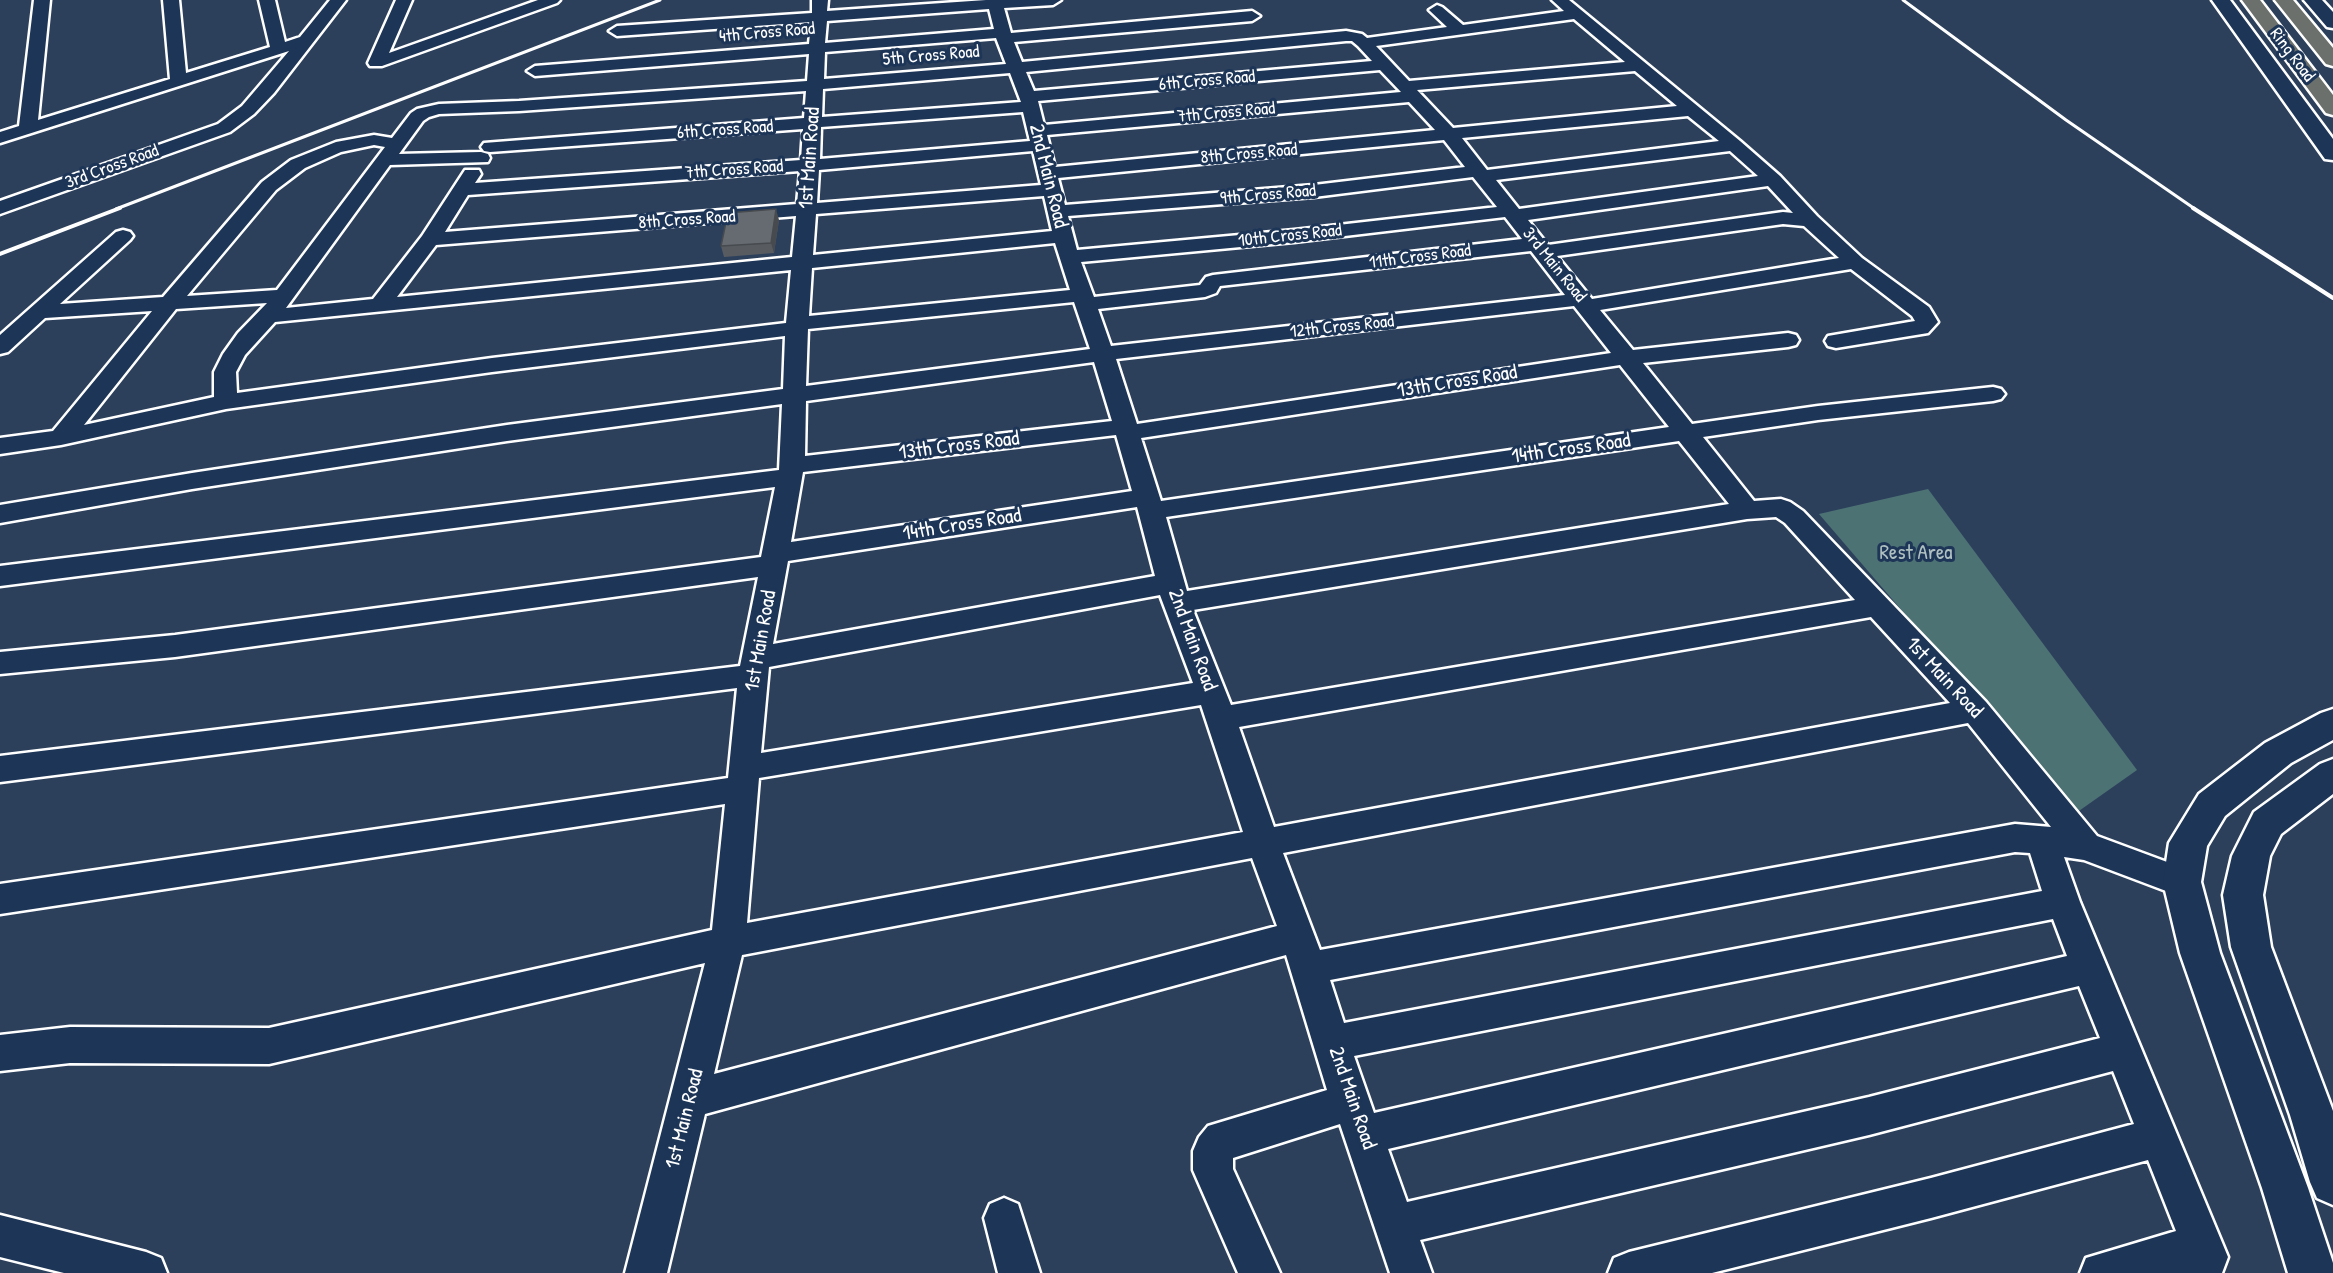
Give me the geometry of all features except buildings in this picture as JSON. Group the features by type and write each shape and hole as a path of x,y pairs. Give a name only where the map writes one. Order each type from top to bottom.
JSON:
{"highway":[{"name":"Ring Road","path":"2251,0 2333,109"},
{"name":"Ring Road","path":"2284,0 2333,60"}],"street":[{"path":"28,128 42,0"},
{"path":"171,0 178,80"},
{"path":"267,0 278,48"},
{"name":"3rd Cross Road","path":"0,208 224,128 248,110 268,89 338,0"},
{"path":"404,0 376,63 552,0"},
{"path":"617,31 819,8 1053,0"},
{"path":"1560,0 1734,145 1773,180 1810,220 1855,262 1921,312 1927,322 1920,328 1836,341"},
{"path":"2221,0 2333,154"},
{"path":"2313,0 2333,23"},
{"name":"2nd Main Road","path":"996,3 1003,36 1034,120 1083,300 1103,354 1174,593 1216,705 1411,1273"},
{"path":"1216,6 1230,18"},
{"name":"1st Main Road","path":"646,1273 729,942 755,666 791,471 797,326 816,85 819,8"},
{"path":"1437,10 1460,30"},
{"name":"5th Cross Road","path":"226,402 225,372 234,354 246,338 269,316 417,117 423,113 439,109 519,106 816,85 1460,30 1577,14"},
{"name":"4th Cross Road","path":"535,71 1252,16"},
{"name":"3rd Main Road","path":"1355,39 1411,91 1450,135 1747,510"},
{"path":"0,138 305,41"},
{"name":"6th Cross Road","path":"61,437 269,186 298,164 318,153 355,142 374,140 391,152 486,153 812,124 1034,120 1385,65"},
{"name":"7th Cross Road","path":"463,190 895,159 1034,120 1411,91 1638,66"},
{"path":"380,305 430,239 519,106"},
{"name":"8th Cross Road","path":"430,239 807,211 1058,214 1450,135 1691,110"},
{"name":"9th Cross Road","path":"1058,214 1590,163 1734,145"},
{"name":"10th Cross Road","path":"1058,214 1294,236 1512,213 1773,180"},
{"path":"269,316 802,261 1058,214"},
{"name":"11th Cross Road","path":"0,446 61,437 226,402 797,326 1205,291 1209,289 1213,281 1305,270 1538,248 1783,218 1810,220"},
{"path":"3,342 123,236"},
{"name":"12th Cross Road","path":"0,514 192,481 507,433 794,394 1103,354 1584,303 1855,262"},
{"path":"39,312 284,296"},
{"name":"13th Cross Road","path":"0,576 791,471 1126,430 1625,358 1788,340"},
{"name":"14th Cross Road","path":"0,663 175,646 1149,504 1818,413 1993,394"},
{"name":"1st Main Road","path":"1747,510 1781,508 1794,517 1975,710 2085,846"},
{"path":"0,769 755,666 1174,593 1747,510"},
{"path":"0,899 745,778 1877,606"},
{"path":"0,1053 70,1045 269,1046 729,942 1975,710"},
{"path":"2312,1273 2200,953 2182,882 2188,843 2212,805 2278,753 2333,723"},
{"path":"2333,774 2267,823 2251,856 2243,895 2251,948 2312,1115 2333,1182"},
{"path":"691,1099 1302,952 2015,838 2085,846 2182,882"},
{"path":"2042,840 2063,902 2159,1137 2201,1259 2101,1273"},
{"path":"1333,1043 2063,902"},
{"path":"1259,1273 1213,1170 1213,1151 1222,1140 1357,1118 2090,967"},
{"path":"1395,1225 1869,1116 2123,1050"},
{"path":"1629,1273 1931,1198 2159,1137"},
{"path":"1004,1218 1019,1273"},
{"path":"0,1236 146,1273"}],"green space":[{"name":"Rest Area","path":"1928,489 2137,770 2076,813 1819,514"}],"railway":[{"path":"116,209 660,0"},
{"path":"1903,0 2066,120 2195,209"},
{"path":"0,254 120,208"},
{"path":"2193,208 2333,298"}]}
